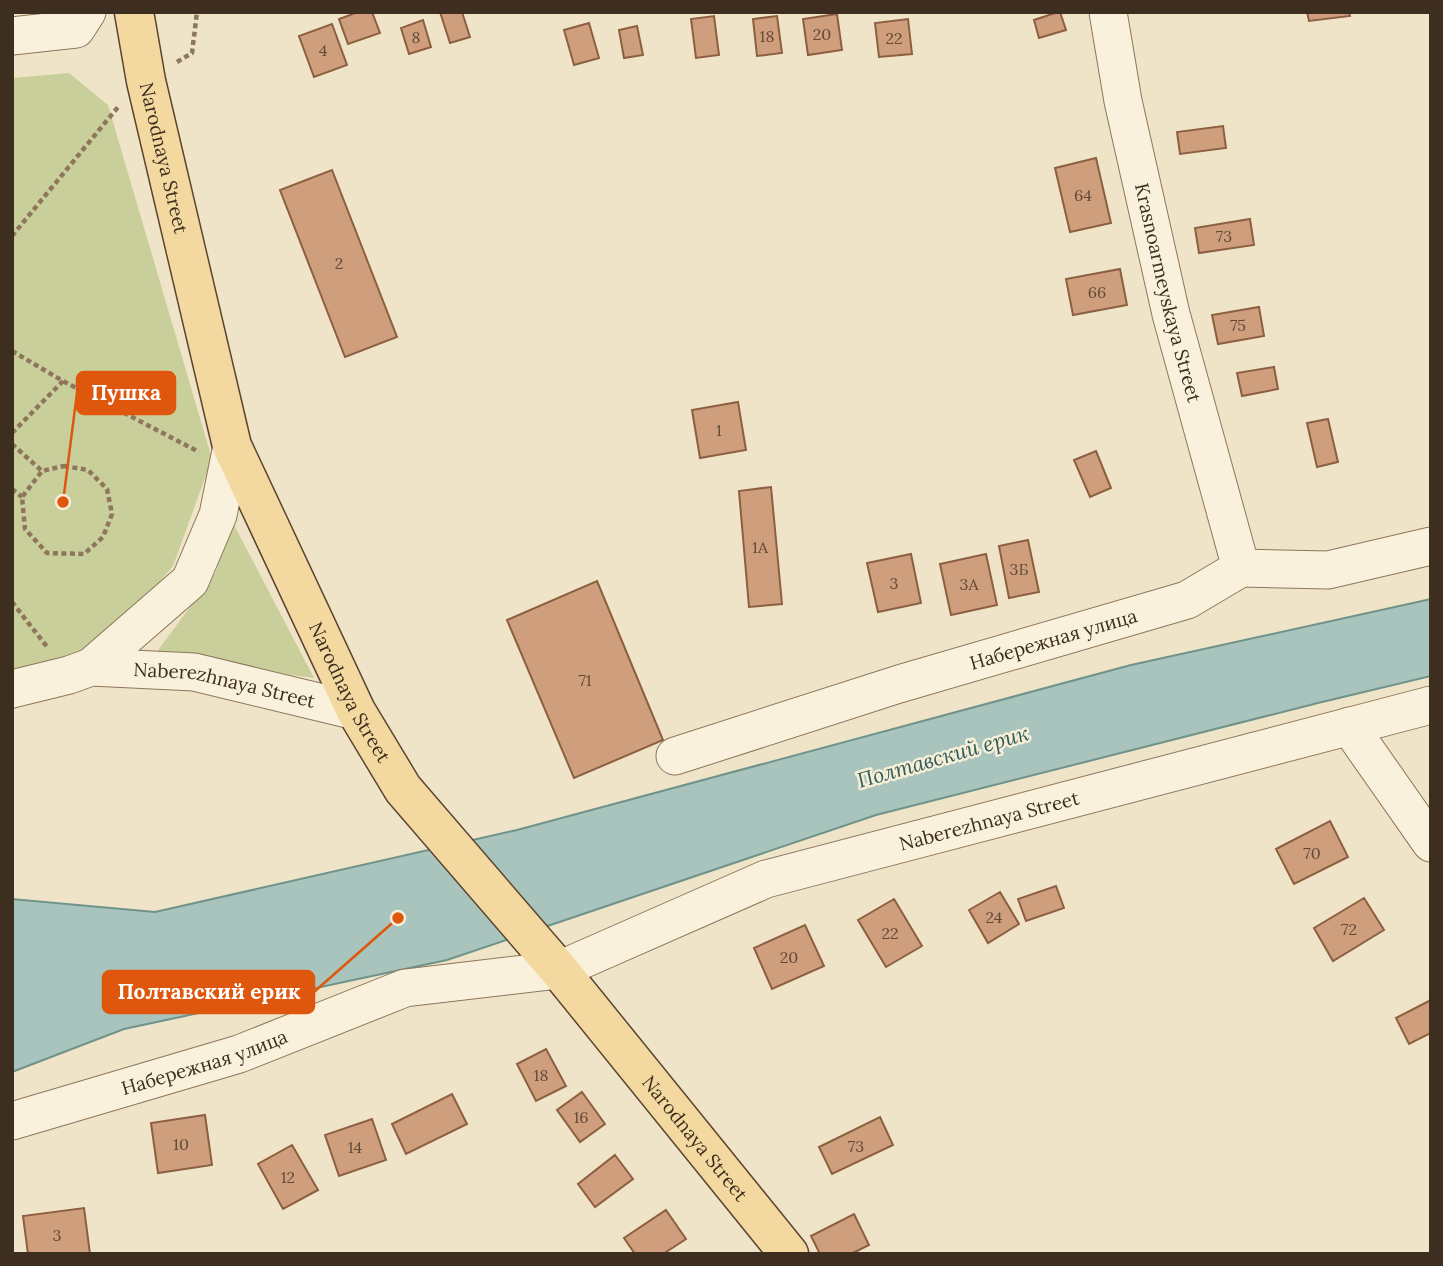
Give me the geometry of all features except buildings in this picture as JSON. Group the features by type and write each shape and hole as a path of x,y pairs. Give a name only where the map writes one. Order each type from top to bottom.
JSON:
{"main road":[{"name":"Narodnaya Street","path":"134,12 146,81 232,446 356,711 403,789 559,970 789,1254"}],"street":[{"path":"12,36 76,29 87,12"},
{"name":"Krasnoarmeyskaya Street","path":"1108,12 1123,101 1171,314 1241,568"},
{"name":"Naberezhnaya Street","path":"80,671 190,581 218,515 232,446"},
{"path":"1241,568 1328,570 1431,546"},
{"name":"Набережная улица","path":"675,756 900,684 1187,600 1241,568"},
{"name":"Naberezhnaya Street","path":"12,689 80,671 194,672 356,711"},
{"name":"Naberezhnaya Street","path":"559,970 766,879 1431,705"},
{"path":"1349,726 1431,843"},
{"name":"Набережная улица","path":"12,1121 239,1054 405,988 559,970"}],"path":[{"path":"12,236 125,98 146,81 192,53 197,12"},
{"path":"12,351 63,381 212,458 232,446"},
{"path":"12,433 63,381"},
{"path":"12,444 42,471"},
{"path":"64,466 88,470 107,489 113,514 103,537 84,554 47,553 25,529 22,497 42,471 64,466"},
{"path":"12,489 22,497"},
{"path":"12,602 80,671"}],"green space":[{"path":"69,73 108,105 212,459 173,566 114,637 39,669 12,671 12,78"},
{"path":"231,519 314,678 153,657 216,572"}],"water":[{"path":"1431,599 1431,676 876,815 447,960 124,1029 12,1072 12,899 155,912 517,830 1131,665"}],"place":[{"name":"Пушка","path":"63,502"},
{"name":"Полтавский ерик","path":"398,918"}]}
